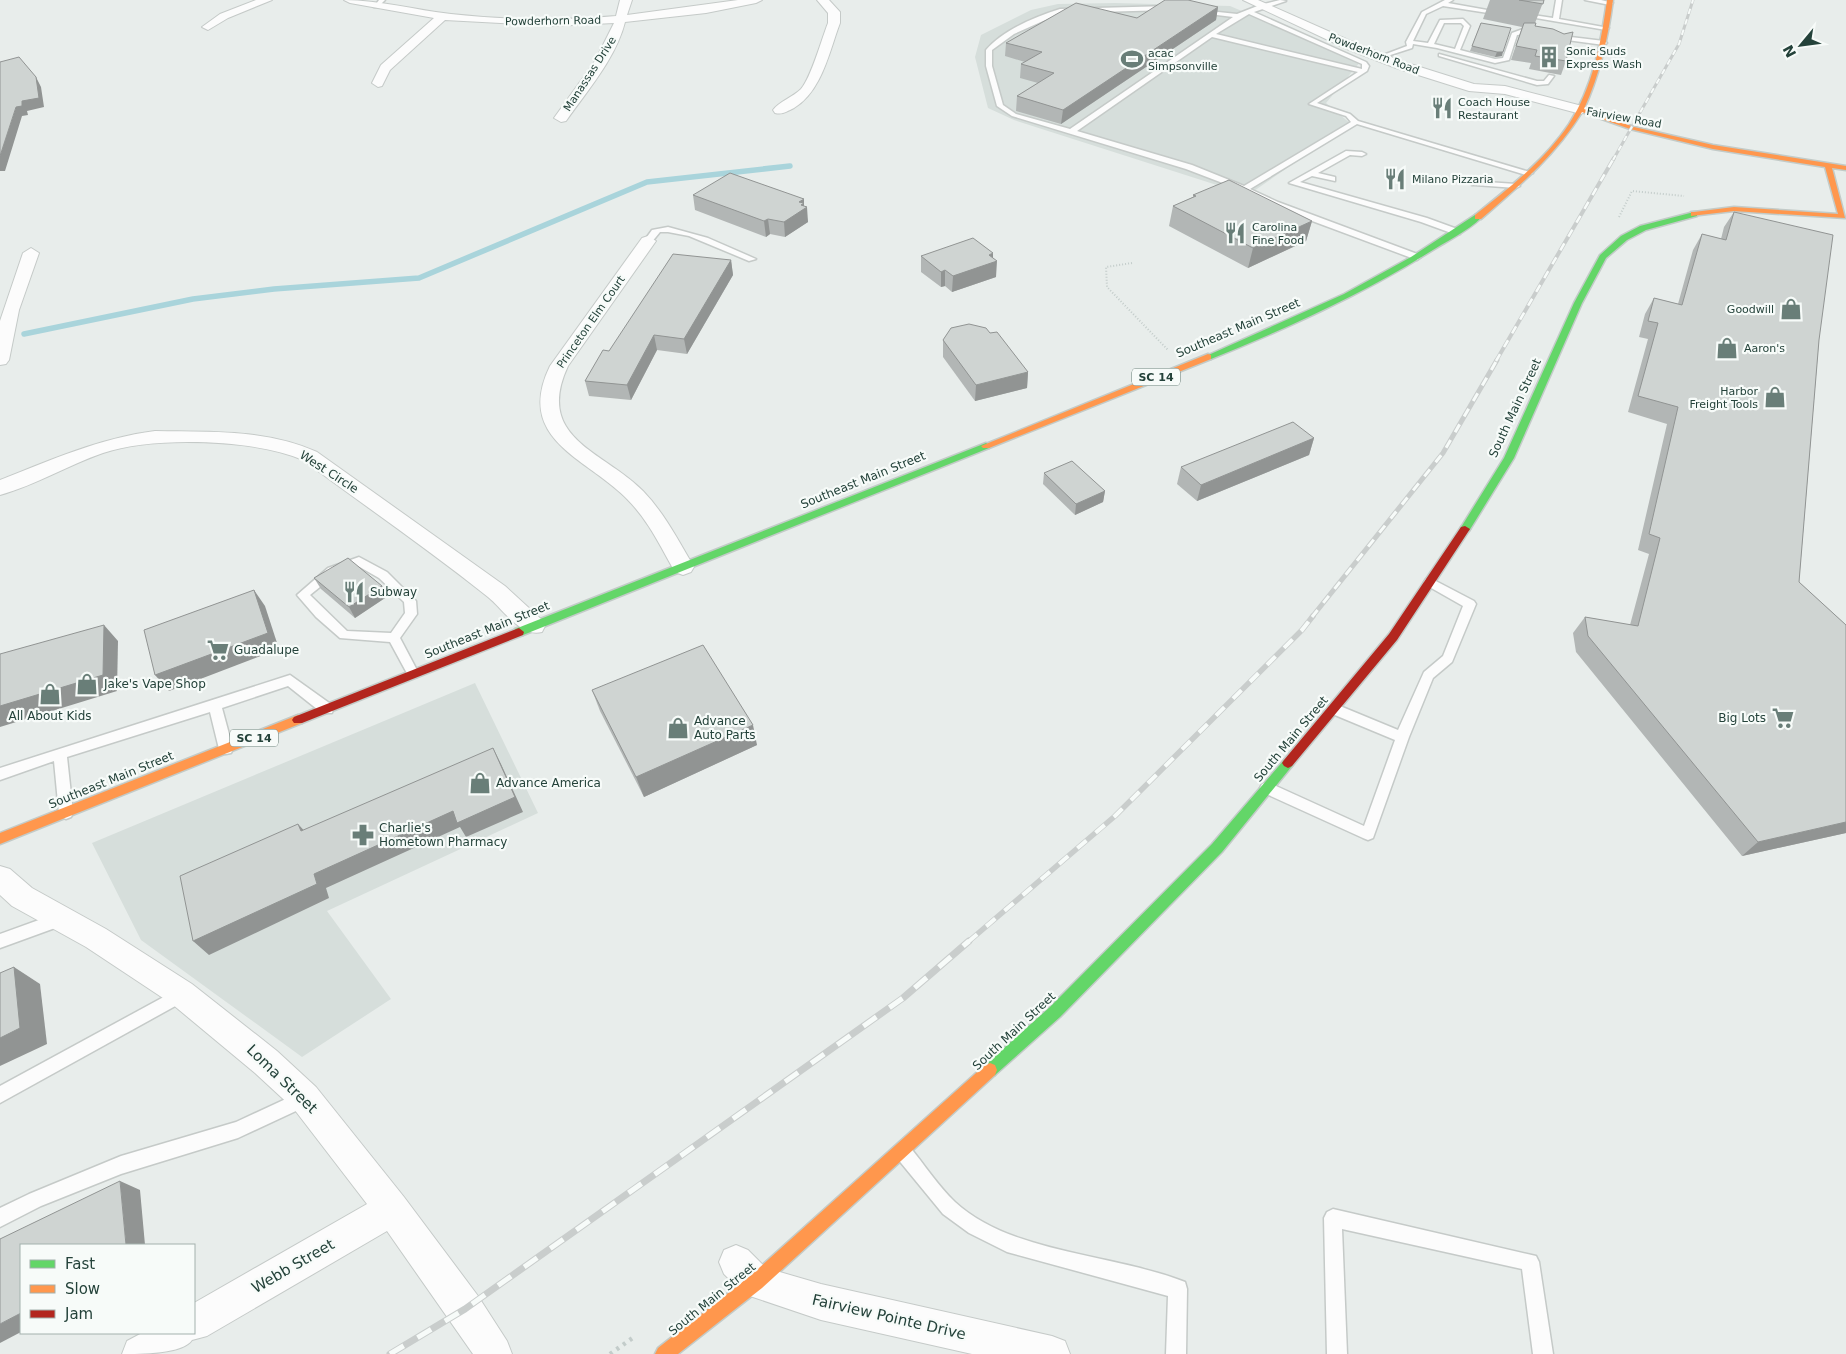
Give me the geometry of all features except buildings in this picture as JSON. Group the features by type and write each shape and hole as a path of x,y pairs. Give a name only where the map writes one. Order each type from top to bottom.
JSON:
{"main road":[{"name":"Southeast Main Street","path":"0,839 1184,367 1333,303 1418,257 1457,232 1493,207 1529,174 1565,133 1581,110 1597,72 1604,43 1610,2"},
{"name":"Fairview Road","path":"1581,110 1781,150 1846,158"},
{"name":"Fairview Road","path":"1581,110 1632,128 1713,146 1846,168"},
{"name":"South Main Street","path":"664,1354 746,1272 902,1150 1056,1012 1217,848 1335,709 1393,637 1430,582 1509,458 1578,303 1603,257 1624,238 1643,228 1701,212 1734,209 1842,216 1828,166"}],"street":[{"path":"208,27 224,16 266,0"},
{"name":"Powderhorn Road","path":"350,0 379,3 442,17 536,22 621,19 682,13 756,0"},
{"name":"Manassas Drive","path":"561,118 601,61 617,32 626,0"},
{"path":"780,110 796,101 809,88 834,23 834,12 824,0"},
{"name":"Powderhorn Road","path":"1250,6 1262,6 1380,58 1473,88 1505,90 1581,110"},
{"path":"378,83 385,68 442,17"},
{"name":"Powderhorn Road","path":"1386,44 1407,47 1425,59 1486,79 1505,90"},
{"name":"Princeton Elm Court","path":"648,241 559,366 551,383 550,398 552,414 565,441 578,453 616,476 656,518 683,567"},
{"path":"0,360 11,310 31,253"},
{"name":"West Circle","path":"0,488 96,449 138,439 235,437 274,443 310,456 498,592 534,626"},
{"name":"Loma Street","path":"0,878 22,897 136,963 182,994 266,1062 305,1098 392,1208 465,1308 494,1354"},
{"name":"Webb Street","path":"195,1322 392,1208"},
{"name":"Fairview Pointe Drive","path":"746,1272 820,1302 975,1346 1052,1354"},
{"path":"140,1354 175,1334"}],"lane":[{"path":"1407,47 1424,13 1450,0"},
{"path":"1556,20 1559,0"},
{"path":"1588,0 1610,2"},
{"path":"1262,6 1286,2"},
{"path":"1441,4 1506,13"},
{"path":"1071,132 1250,6 1364,63 1366,66 1362,71 1312,104 1348,115 1356,122 1529,174"},
{"path":"1178,8 1060,11 992,46 988,50 989,66 1000,106 1014,115 1202,171 1283,207 1418,257"},
{"path":"1196,10 1238,16"},
{"path":"1533,17 1606,28"},
{"path":"1430,45 1442,21 1472,22"},
{"path":"1457,51 1468,26 1464,21"},
{"path":"1506,28 1604,43"},
{"path":"1380,58 1407,47 1430,45 1495,61 1506,60 1514,34 1523,32"},
{"path":"1212,34 1362,71"},
{"path":"1546,35 1559,44"},
{"path":"1407,47 1537,83 1546,83 1552,76"},
{"path":"1244,189 1356,122"},
{"path":"1362,154 1349,153 1293,183 1424,220 1457,232"},
{"path":"1311,173 1332,179"},
{"path":"1475,183 1516,186"},
{"path":"648,241 652,233 658,230 676,229 752,259"},
{"path":"359,560 383,575 410,601 411,614 394,638 344,635 320,614 303,595 332,571 359,560"},
{"path":"1268,788 1368,834 1402,737 1428,675 1448,659 1470,604 1430,582"},
{"path":"394,638 413,674"},
{"path":"0,774 60,753 215,707 290,680 327,709"},
{"path":"215,707 226,749"},
{"path":"1335,709 1402,737"},
{"path":"60,753 66,813"},
{"path":"0,941 61,919"},
{"path":"0,1095 182,994"},
{"path":"0,1218 35,1200 121,1166 238,1130 305,1098"},
{"path":"902,1150 949,1208 974,1227 1007,1242 1178,1289 1176,1354"},
{"path":"1337,1354 1333,1218 1530,1262 1543,1354"}],"path":[{"path":"1616,222 1632,190 1691,197"},
{"path":"1132,263 1106,267 1107,286 1184,367"},
{"path":"610,1354 642,1331"}],"shaded area":[{"path":"1115,3 1230,6 1361,61 1326,103 1351,124 1248,195 1014,120 988,108 975,57 981,35 1031,10 1058,4"},
{"path":"475,683 538,813 327,911 391,999 302,1057 141,940 92,843"}],"waterway":[{"path":"24,334 193,299 274,289 419,278 647,182 790,166"}],"railway":[{"path":"1613,160 1679,44 1693,0"},
{"path":"1496,361 1614,158"},
{"path":"1312,617 1443,453 1497,360"},
{"path":"968,942 1115,816 1302,630 1313,616"},
{"path":"390,1354 465,1309 903,998 969,941"}],"traffic: fast":[{"path":"1465,529 1509,458 1578,303 1603,257 1624,238 1643,228 1694,214"},
{"path":"1208,357 1278,328 1347,295 1414,259 1478,217"},
{"path":"519,632 986,446"},
{"path":"990,1070 1055,1012 1217,848 1288,763"}],"traffic: slow":[{"path":"1478,217 1534,168 1571,125 1592,84 1603,43 1610,0"},
{"path":"1581,110 1632,128 1713,147 1846,168"},
{"path":"1694,214 1734,209 1842,216 1828,166"},
{"path":"986,446 1208,357"},
{"path":"0,839 298,720"},
{"path":"664,1354 756,1282 990,1070"}],"traffic: jam":[{"path":"1288,763 1393,637 1465,529"},
{"path":"298,720 519,632"}],"place":[{"name":"Sonic Suds Express Wash","path":"1549,57"},
{"name":"acac Simpsonville","path":"1132,59"},
{"name":"Coach House Restaurant","path":"1442,108"},
{"name":"Milano Pizzaria","path":"1395,179"},
{"name":"Carolina Fine Food","path":"1235,233"},
{"name":"Goodwill","path":"1791,309"},
{"name":"Aaron's","path":"1727,348"},
{"name":"Harbor Freight Tools","path":"1775,397"},
{"name":"Subway","path":"354,592"},
{"name":"Guadalupe","path":"218,650"},
{"name":"Jake's Vape Shop","path":"87,684"},
{"name":"All About Kids","path":"50,694"},
{"name":"Big Lots","path":"1783,718"},
{"name":"Advance Auto Parts","path":"678,728"},
{"name":"Advance America","path":"480,783"},
{"name":"Charlie's Hometown Pharmacy","path":"363,835"}]}
